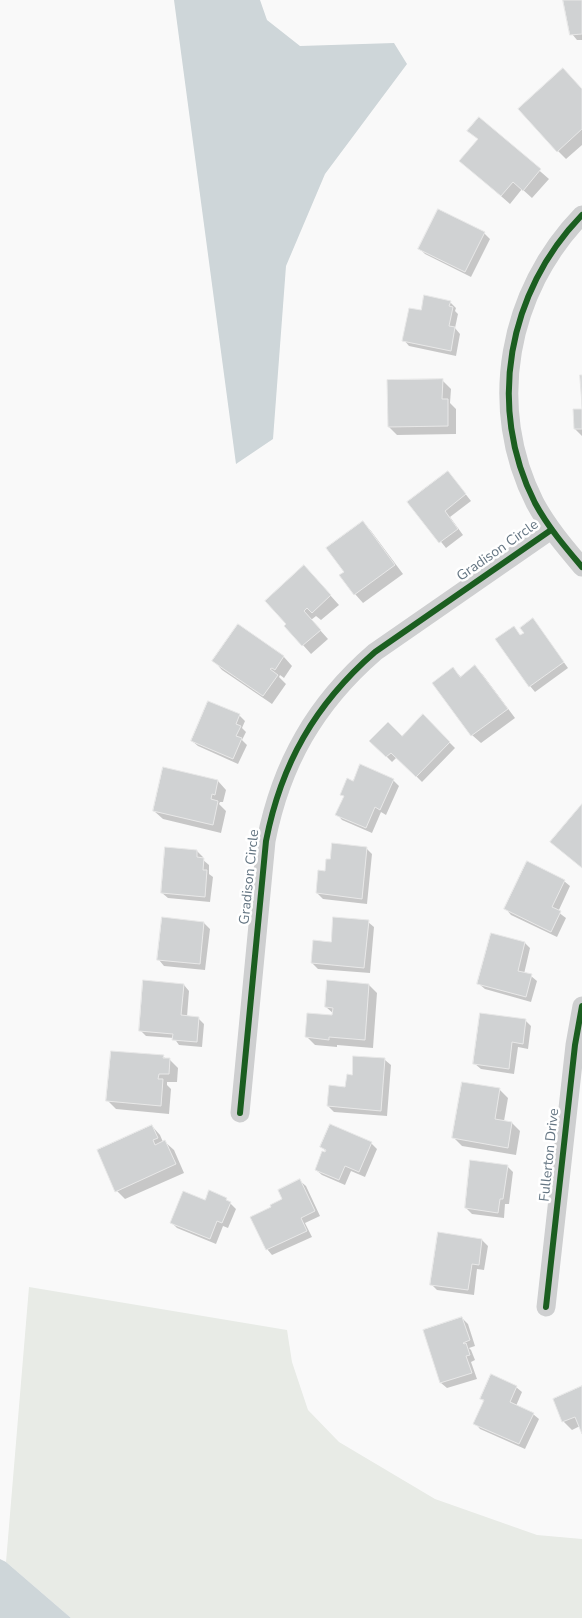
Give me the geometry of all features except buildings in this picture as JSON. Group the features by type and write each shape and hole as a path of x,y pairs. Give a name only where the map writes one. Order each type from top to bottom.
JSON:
{"street":[{"path":"582,215 560,240 536,277 520,318 510,362 509,395 511,428 516,450 530,491 551,530 582,568"},
{"name":"Gradison Circle","path":"240,1113 266,841 280,787 292,757 328,699 375,652 551,530"},
{"name":"Fullerton Drive","path":"546,1307 575,1045 582,1006"}],"shaded area":[{"path":"174,0 260,0 267,20 300,46 394,43 407,64 325,174 286,266 273,439 236,464"},
{"path":"29,1287 287,1330 292,1362 308,1410 339,1442 435,1499 537,1535 582,1539 582,1618 71,1618 6,1562"},
{"path":"0,1559 6,1562 71,1618 0,1618"}],"cycle path":[{"path":"582,215 557,245 537,279 522,314 512,352 509,390 511,428 520,466 535,503 551,529 582,567"},
{"path":"240,1113 266,841 281,786 291,761 318,714 354,672 375,652 551,530"},
{"path":"546,1307 575,1045 582,1006"}]}
